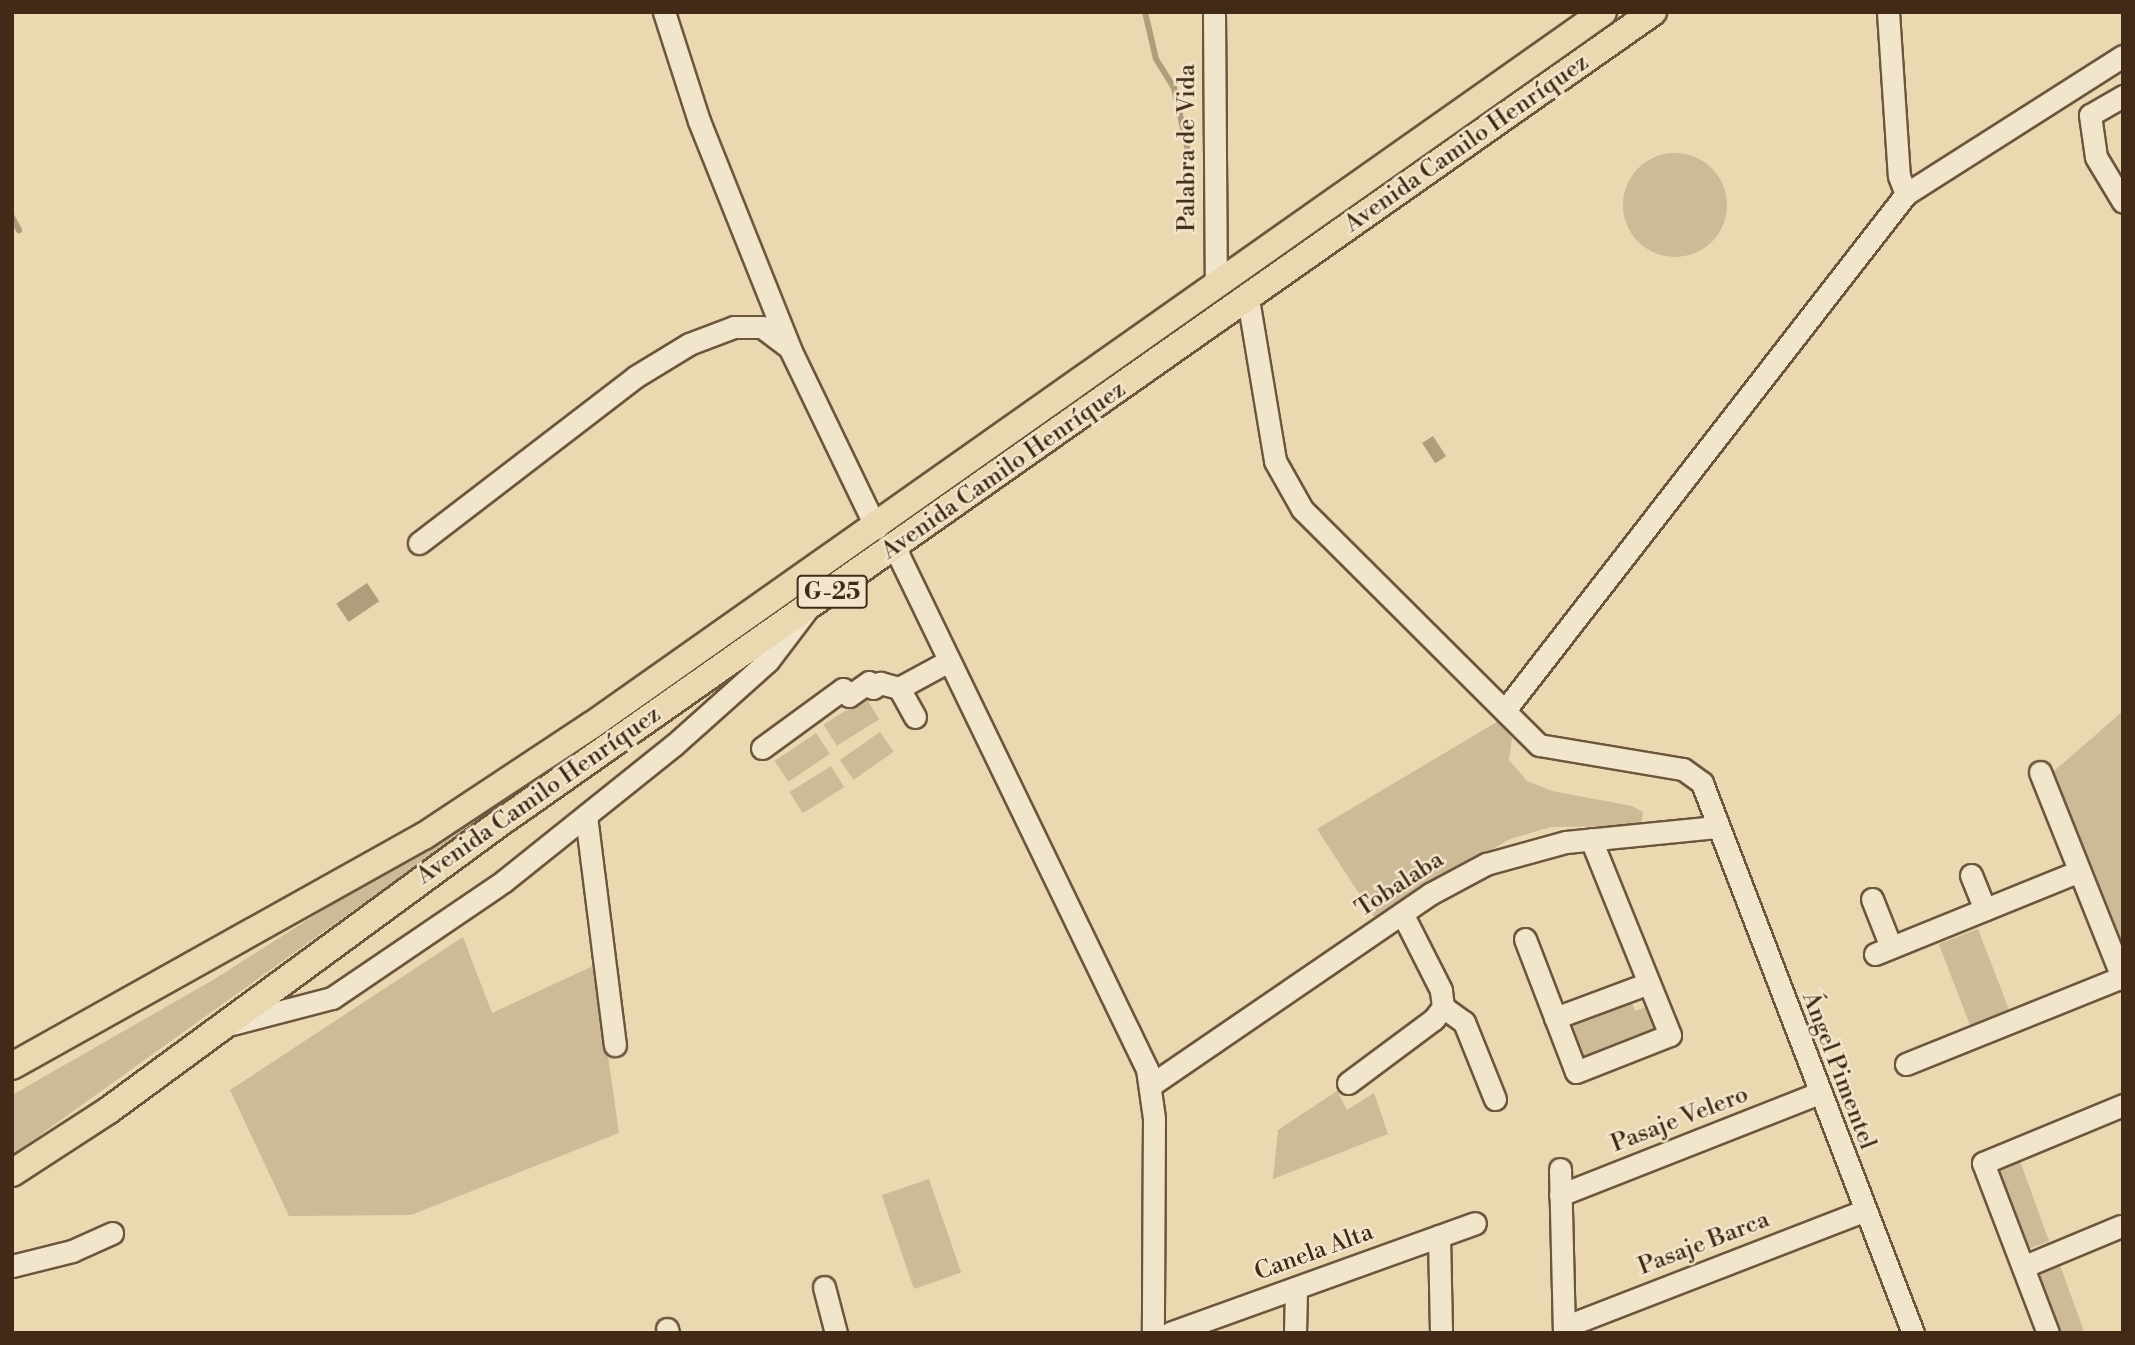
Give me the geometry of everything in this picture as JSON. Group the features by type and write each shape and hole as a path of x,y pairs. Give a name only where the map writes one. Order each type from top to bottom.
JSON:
{"main road":[{"name":"Avenida Camilo Henríquez","path":"12,1066 424,836 876,528 1216,284 1603,12"},
{"name":"Avenida Camilo Henríquez","path":"12,1173 109,1110 507,818 895,548 1653,12"}],"street":[{"path":"664,12 699,121 790,349 876,528"},
{"name":"Palabra de Vida","path":"1214,12 1216,284"},
{"path":"1888,12 1899,176 1906,194"},
{"path":"1506,709 1906,194 2123,56"},
{"path":"2123,96 2090,115 2096,158 2123,202"},
{"name":"Ángel Pimentel","path":"1248,299 1275,461 1302,509 1506,709 1539,745 1683,769 1702,783 1716,827 1911,1332"},
{"path":"419,543 635,377 689,344 734,327 762,327 790,349"},
{"path":"895,548 947,662 1141,1054 1151,1085 1153,1333"},
{"path":"223,1026 332,998 504,881 586,816 768,662 805,611"},
{"path":"762,748 842,689 849,695 869,682 873,688 880,683 899,688 947,662"},
{"path":"899,688 915,717"},
{"path":"1906,1064 2122,978 2039,772"},
{"path":"586,816 615,1045"},
{"name":"Tobalaba","path":"1151,1085 1402,914 1486,864 1539,847 1591,839 1716,827"},
{"path":"1525,939 1576,1072 1670,1035 1591,839"},
{"path":"1871,899 1883,951 2079,871"},
{"path":"1970,875 1986,909"},
{"path":"1348,1083 1434,1019 1443,1007 1441,990 1402,914"},
{"path":"1555,1018 1649,983"},
{"path":"1443,1007 1464,1021 1494,1098"},
{"name":"Pasaje Velero","path":"1560,1195 1819,1093"},
{"path":"2048,1333 2025,1266 1983,1163 2123,1105"},
{"path":"1560,1169 1564,1330"},
{"name":"Pasaje Barca","path":"1564,1330 1863,1211"},
{"name":"Canela Alta","path":"1170,1333 1475,1223"},
{"path":"2025,1266 2121,1226"},
{"path":"12,1266 62,1255 112,1233"},
{"path":"1439,1236 1441,1333"},
{"path":"824,1287 836,1333"},
{"path":"1295,1333 1296,1288"}],"shaded area":[{"path":"1675,153 1695,157 1712,168 1723,185 1727,205 1723,225 1712,242 1695,253 1675,257 1655,253 1638,242 1627,225 1623,205 1627,185 1638,168 1655,157"},
{"path":"1433,436 1446,456 1435,463 1422,443"},
{"path":"367,583 379,601 349,622 336,604"},
{"path":"694,674 598,747 432,854 12,1155 12,1095 213,980"},
{"path":"866,698 879,719 837,746 824,724"},
{"path":"2123,711 2123,950 2052,773"},
{"path":"1500,720 1512,738 1509,760 1527,781 1552,791 1632,806 1643,812 1642,821 1626,826 1551,827 1510,839 1375,918 1317,829"},
{"path":"880,732 894,752 854,780 840,760"},
{"path":"816,733 830,754 789,782 775,761"},
{"path":"831,766 844,787 803,813 789,792"},
{"path":"1978,929 2011,1016 1972,1031 1939,944"},
{"path":"463,937 492,1013 595,965 619,1133 411,1215 289,1216 230,1090"},
{"path":"1630,996 1635,1011 1646,1007 1656,1034 1584,1060 1569,1019"},
{"path":"1337,1091 1347,1110 1374,1093 1388,1134 1273,1179 1278,1130"},
{"path":"2017,1153 2049,1241 2025,1250 1993,1162"},
{"path":"929,1179 961,1273 914,1289 882,1195"},
{"path":"2058,1260 2084,1332 2057,1333 2034,1269"}],"waterway":[{"path":"1145,12 1156,59 1174,88 1189,155"},
{"path":"12,217 19,230"}]}
